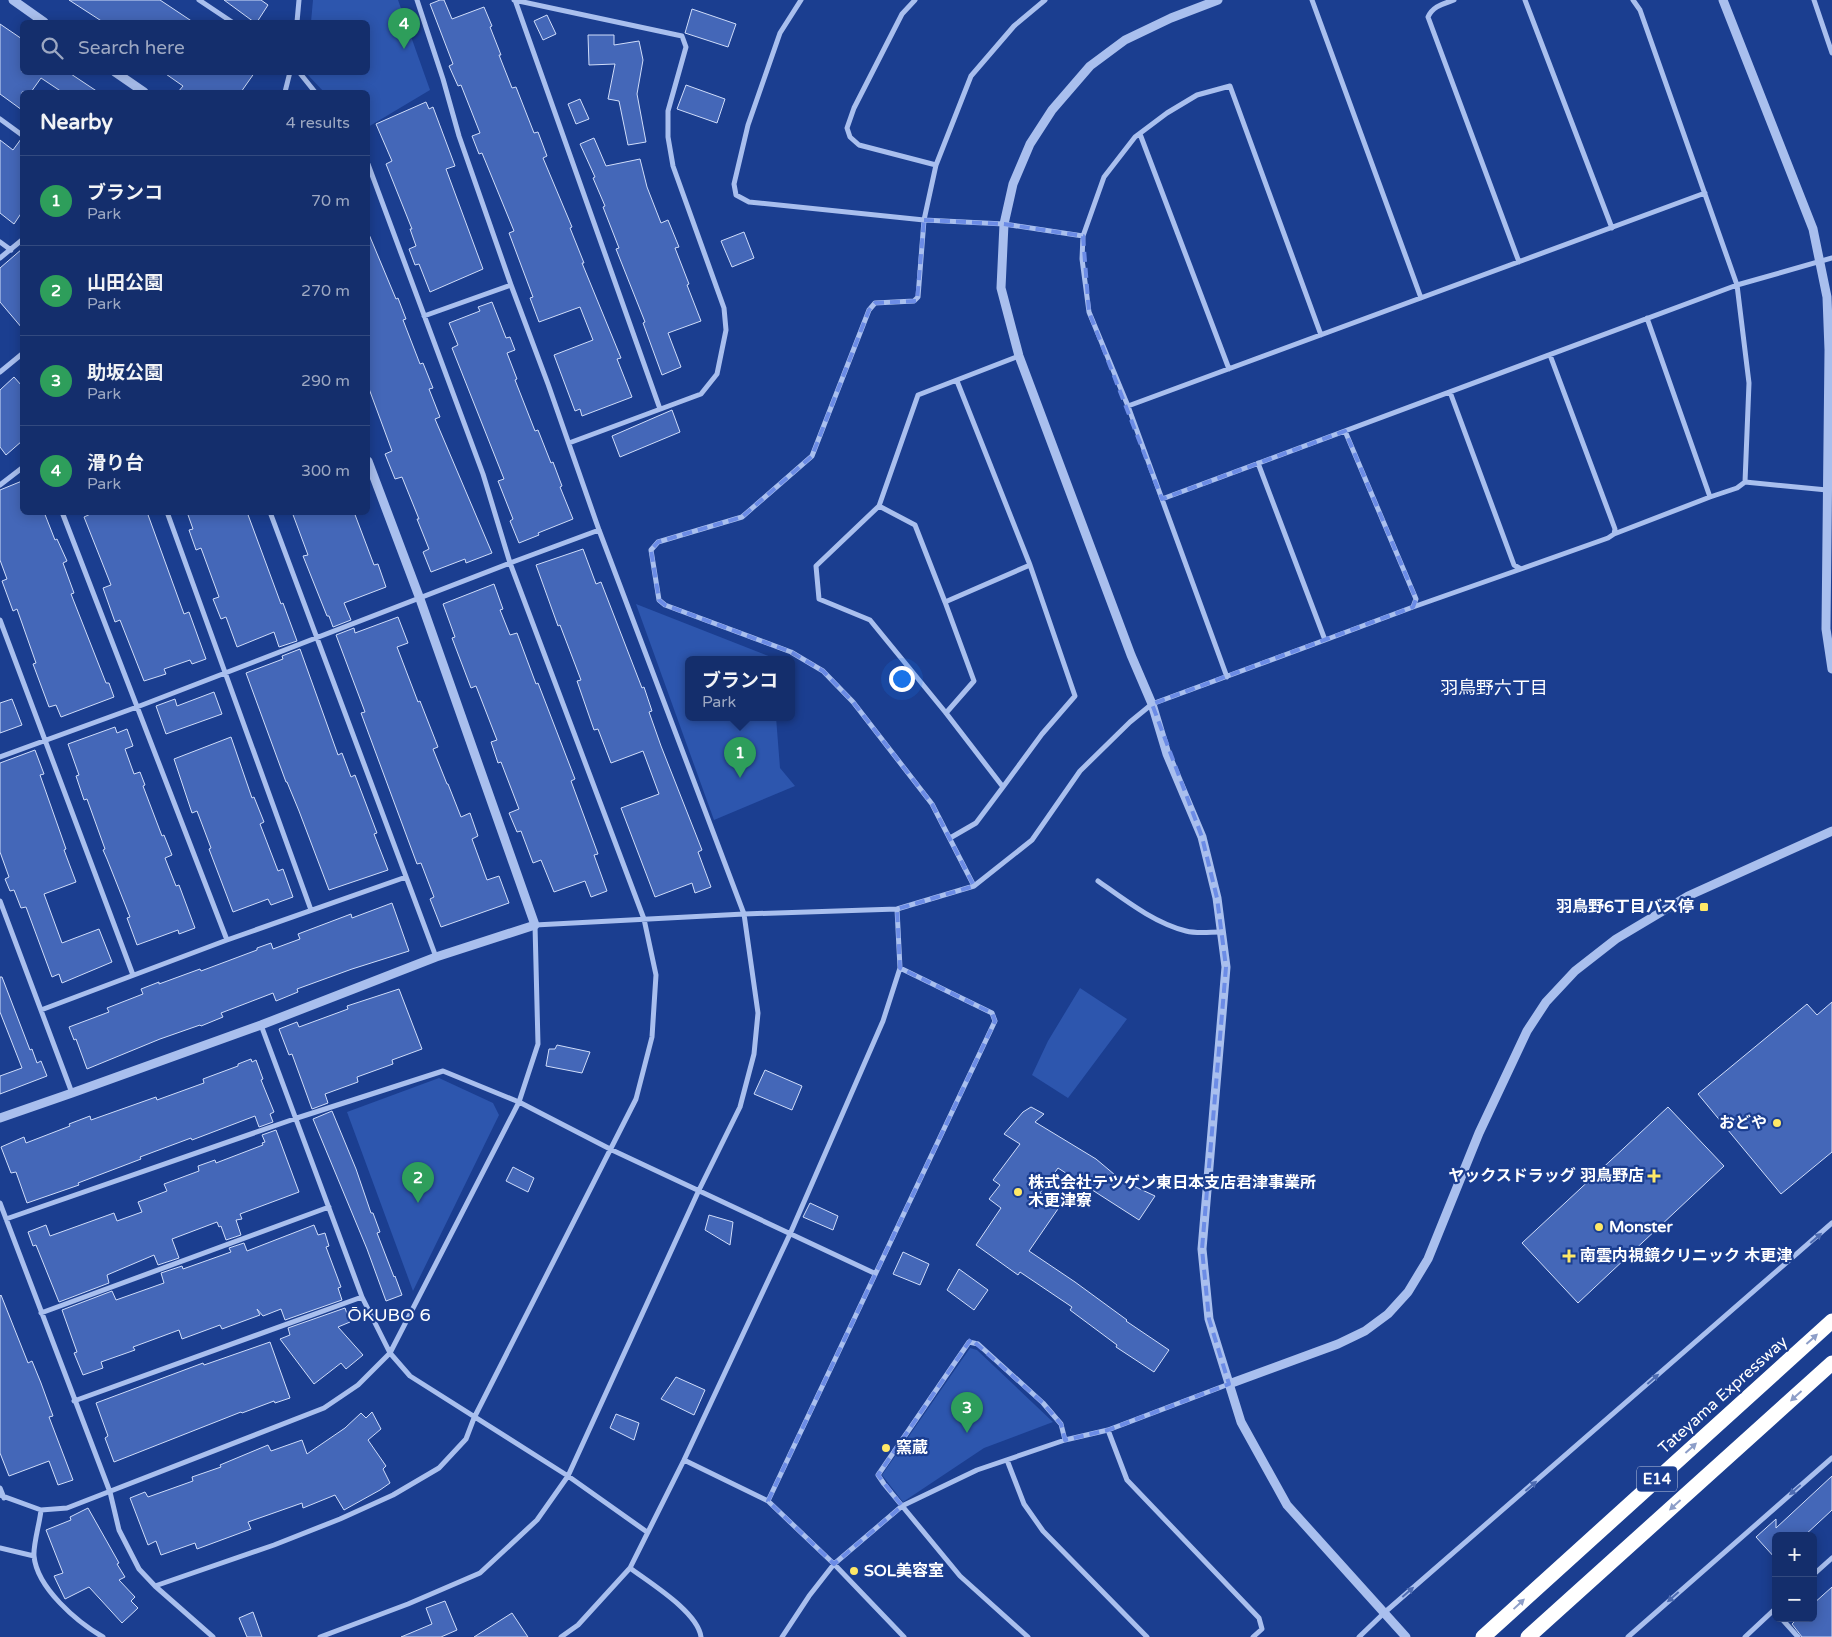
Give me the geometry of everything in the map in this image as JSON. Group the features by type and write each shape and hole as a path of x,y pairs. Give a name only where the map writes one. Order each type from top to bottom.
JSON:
{"highway":[{"name":"Tateyama Expressway","path":"1483,1637 1832,1321"},
{"name":"E14","path":"1528,1637 1832,1363"}],"street":[{"path":"12,0 41,20"},
{"path":"200,0 229,20"},
{"path":"297,20 299,0"},
{"path":"320,1637 408,1604 480,1573 537,1520 568,1476 699,1190 740,1107 754,1054 758,1013 744,914 599,530 511,285 459,136 443,79 417,0"},
{"path":"514,0 682,36 686,47 668,111 668,137 673,166 724,308 726,330 717,374 701,394 569,443"},
{"path":"514,0 660,409"},
{"path":"801,0 780,33 748,125 734,184 736,195 749,202 924,220 1004,224 1082,236"},
{"path":"915,0 902,14 854,108 847,128 850,137 859,145 936,165"},
{"path":"974,886 932,804 853,702 823,671 791,652 665,605 659,600 652,550 658,542 742,517 812,456 869,310 875,303 914,301 918,297 924,220 936,165 971,76 1014,26 1045,0"},
{"path":"1218,0 1171,18 1125,40 1090,66 1052,110 1030,144 1013,184 1004,224 1001,288 1019,356 1131,655 1152,704 1167,754 1202,837 1217,898 1226,967 1202,1249 1209,1319 1241,1422 1287,1505 1406,1637"},
{"path":"1312,0 1421,298"},
{"path":"1454,0 1437,6 1428,17 1519,262"},
{"path":"1525,0 1612,228"},
{"path":"1633,0 1640,10 1736,285 1749,383 1745,482"},
{"path":"1723,0 1812,229 1827,297 1829,344 1826,629 1832,669"},
{"path":"1814,0 1832,53"},
{"path":"119,75 141,90"},
{"path":"286,90 289,75"},
{"path":"301,75 313,90"},
{"path":"1227,677 1128,406 1089,312 1082,259 1082,236 1104,177 1136,137 1167,113 1197,95 1230,86 1321,335"},
{"path":"0,120 20,134"},
{"path":"1140,134 1228,369"},
{"path":"155,1586 274,1545 340,1519 393,1495 439,1468 466,1439 474,1418 612,1150 636,1099 652,1037 656,976 644,919 510,563 483,474 370,169"},
{"path":"1128,406 1705,193"},
{"path":"0,242 11,250"},
{"path":"0,258 20,242"},
{"path":"1162,499 1736,285 1832,258"},
{"path":"424,316 511,285"},
{"path":"1647,318 1710,497"},
{"path":"1550,354 1615,530 1614,534"},
{"path":"0,372 20,356"},
{"path":"1003,788 946,713 870,620 819,598 816,566 878,506 918,395 957,382 1019,356"},
{"path":"950,838 976,823 1042,734 1075,696 1030,564 957,382"},
{"path":"1450,392 1514,565 1521,569"},
{"path":"1345,430 1416,599 1414,607"},
{"path":"1258,463 1325,640"},
{"path":"0,1488 2,1496 41,1510 66,1508 324,1408 358,1385 390,1353 518,1102 538,1044 536,925 420,598 370,466"},
{"path":"0,485 20,470"},
{"path":"0,1118 262,1025 436,957 536,925 744,914 897,909 974,886 1032,840 1080,771 1130,722 1152,704 1414,607 1608,538 1614,534 1737,488 1745,482 1827,490"},
{"path":"878,506 915,524 974,681 946,713"},
{"path":"63,515 227,940"},
{"path":"168,515 311,910"},
{"path":"271,515 436,957"},
{"path":"0,756 137,707 599,530"},
{"path":"945,602 1030,564"},
{"path":"0,620 133,975"},
{"path":"782,1637 834,1564 902,1506 977,1470 1065,1440 1108,1430 1338,1344 1365,1332 1388,1314 1408,1292 1428,1259 1475,1142 1527,1031 1546,1002 1575,970 1616,939 1688,896 1832,831"},
{"path":"41,1010 227,940 406,877"},
{"path":"1098,881 1164,924 1188,932 1221,932"},
{"path":"0,901 72,1093"},
{"path":"561,1637 578,1625 630,1568 684,1460 790,1234 883,1022 900,968 897,909"},
{"path":"768,1501 874,1273 995,1022 992,1012 900,968"},
{"path":"262,1025 362,1297 390,1353 410,1376 568,1476 648,1532"},
{"path":"6,1219 297,1118 443,1071 518,1102 612,1150 874,1273"},
{"path":"0,1203 110,1492 119,1530 139,1568 155,1586 213,1637"},
{"path":"41,1313 329,1207"},
{"path":"1360,1637 1384,1613 1832,1223"},
{"path":"74,1400 362,1297"},
{"path":"1028,1637 960,1576 878,1475 969,1342 978,1344 1043,1403 1061,1424 1065,1440"},
{"path":"1108,1430 1127,1480 1259,1618 1262,1629 1253,1637"},
{"path":"1628,1637 1832,1458"},
{"path":"684,1460 768,1501 834,1564 904,1637"},
{"path":"1007,1460 1024,1504 1043,1531 1147,1637"},
{"path":"41,1510 34,1556 39,1572 52,1597 92,1631 102,1637"},
{"path":"0,1548 34,1556"},
{"path":"1817,1571 1832,1558"},
{"path":"630,1568 675,1601 698,1627 701,1637"},
{"path":"1744,1637 1772,1613"},
{"path":"1785,1622 1798,1637"}],"highlighted area":[{"path":"924,220 1004,224 1083,236 1089,312 1162,499 1345,431 1416,599 1413,607 1152,704 1202,837 1217,898 1226,967 1202,1249 1209,1319 1229,1384 1108,1430 1065,1440 1061,1424 1043,1403 971,1339 878,1475 902,1506 834,1564 768,1501 995,1021 992,1013 900,968 897,909 974,886 932,804 853,702 823,671 791,652 665,605 659,600 651,550 658,542 742,517 812,456 869,310 875,303 917,301"}],"shaded area":[{"path":"313,0 398,0 430,90 370,126 370,90 322,90 308,75 370,75 370,20 311,20"},
{"path":"636,604 768,656 685,656 685,721 776,721 780,768 795,786 714,820"},
{"path":"1080,988 1127,1019 1068,1098 1032,1075 1048,1041"},
{"path":"439,1078 493,1103 499,1115 413,1291 347,1112"},
{"path":"970,1348 977,1350 1053,1422 984,1448 903,1502 882,1475"}],"building":[{"path":"69,0 160,0 190,20 100,20"},
{"path":"224,0 261,0 268,5 258,20 251,20"},
{"path":"444,0 452,19 484,7 501,55 499,55 512,88 516,87 534,133 538,132 547,156 543,158 572,227 570,228 584,263 582,263 621,358 617,359 632,397 582,416 580,409 575,411 554,355 593,340 580,307 539,322 530,298 533,297 509,233 514,231 482,153 479,154 472,136 480,133 461,85 458,86 449,66 453,64 430,4"},
{"path":"692,9 736,24 728,47 685,33"},
{"path":"547,15 556,34 543,40 534,21"},
{"path":"0,24 20,38 20,75 72,75 95,90 59,90 41,78 32,90 20,90 20,109 0,94"},
{"path":"588,35 614,35 614,45 639,41 643,60 637,94 646,142 628,145 619,101 608,99 615,64 589,65"},
{"path":"167,75 253,75 242,90 180,90 183,86"},
{"path":"686,85 725,99 717,123 677,109"},
{"path":"580,99 589,119 576,124 568,104"},
{"path":"426,102 429,109 433,107 455,166 446,169 483,269 430,292 419,264 415,265 409,249 416,246 410,229 412,229 386,164 392,161 376,124"},
{"path":"594,138 606,166 640,159 647,187 661,223 668,220 679,247 675,248 701,321 668,333 681,367 662,375 643,323 645,322 616,249 619,248 593,178 595,177 580,144"},
{"path":"0,140 13,150 20,140 20,215 14,224 0,213"},
{"path":"744,232 754,258 732,267 721,241"},
{"path":"370,237 396,299 398,298 406,319 403,320 420,364 423,363 433,388 429,389 440,417 435,419 492,553 466,563 465,559 431,572 423,552 429,549 417,519 419,519 402,477 395,479 385,454 392,451 370,391"},
{"path":"20,251 20,326 0,302 0,268"},
{"path":"492,302 506,338 510,337 515,350 507,353 517,379 515,380 535,431 538,430 551,463 553,462 562,486 560,487 573,519 519,543 510,521 513,519 498,481 504,479 452,348 458,345 449,323 480,311 478,307"},
{"path":"14,377 20,384 20,443 6,455 0,447 0,390"},
{"path":"672,410 680,432 620,457 612,436"},
{"path":"20,482 20,515 45,515 55,540 57,539 67,561 63,563 74,593 71,594 106,683 109,683 114,697 61,717 56,705 49,707 33,664 36,663 17,609 13,611 2,581 7,579 0,560 0,490"},
{"path":"88,515 148,515 184,614 189,612 206,659 192,664 190,660 164,669 166,674 144,681 120,620 115,622 103,588 111,585 84,517"},
{"path":"188,515 248,515 281,604 283,603 297,641 279,647 274,632 237,647 226,617 221,619 213,599 219,597 201,548 196,550 189,530 193,529"},
{"path":"293,515 355,515 374,565 378,564 386,587 344,603 351,620 333,627 303,556 308,555"},
{"path":"583,549 596,584 601,582 642,688 644,687 652,711 649,712 661,746 702,850 698,852 711,887 695,893 692,883 655,897 621,808 659,794 643,751 611,763 598,729 594,730 577,681 581,680 560,625 558,626 536,565"},
{"path":"494,584 503,609 500,610 510,635 517,633 575,779 571,781 598,854 594,855 607,891 591,897 585,881 554,892 541,860 533,863 521,831 517,832 509,813 519,809 501,762 498,763 491,742 497,740 476,686 471,688 452,638 455,637 443,604"},
{"path":"398,617 408,643 397,647 438,747 433,749 461,817 470,813 478,836 472,839 487,880 499,876 509,903 441,927 430,899 434,897 421,863 417,864 361,713 365,712 336,635 354,628 355,633"},
{"path":"300,649 338,755 342,753 351,777 355,775 377,833 374,834 388,870 329,890 286,782 246,673 283,659 282,656"},
{"path":"214,692 222,714 166,734 156,706 175,699 177,706"},
{"path":"12,699 22,725 0,733 0,703"},
{"path":"115,727 117,733 127,729 133,746 125,749 134,774 140,772 145,785 143,786 162,836 164,835 172,855 165,858 176,886 179,885 195,928 179,934 178,930 137,945 127,918 130,917 103,850 105,849 87,799 84,800 76,776 79,775 68,744"},
{"path":"231,737 252,798 254,797 264,822 260,824 278,871 283,869 293,897 271,905 268,899 233,912 197,811 192,813 174,759"},
{"path":"35,750 44,774 40,775 76,882 44,894 62,943 99,929 112,962 62,983 59,974 52,977 26,907 21,908 14,890 10,891 5,879 9,877 0,852 0,763"},
{"path":"392,903 409,951 297,989 298,992 276,1001 273,993 221,1013 223,1017 201,1026 160,1039 87,1069 76,1039 74,1040 69,1027 109,1012 107,1008 143,994 141,989 159,982 159,984 200,969 201,971 271,943 273,949 300,939 298,934 351,914 352,918"},
{"path":"0,977 2,977 30,1050 32,1049 37,1063 41,1061 47,1076 0,1094 0,1076 22,1068 0,1012"},
{"path":"399,989 422,1049 392,1060 393,1064 357,1077 358,1082 325,1094 328,1103 312,1109 292,1054 289,1055 279,1029 297,1022 299,1027 348,1009 347,1006"},
{"name":"おどや","path":"1832,1002 1832,1152 1781,1194 1698,1094 1807,1004 1817,1015"},
{"path":"557,1045 590,1052 582,1073 546,1066 549,1049 555,1049"},
{"path":"251,1059 252,1062 256,1060 263,1079 261,1080 274,1112 270,1114 273,1122 259,1127 255,1116 140,1157 141,1159 78,1183 79,1185 27,1203 16,1172 11,1173 1,1147 24,1137 26,1143 90,1116 91,1120 156,1097 157,1100 204,1083 203,1079"},
{"path":"765,1070 802,1086 792,1110 754,1094"},
{"path":"1031,1107 1044,1114 1035,1122 1096,1159 1121,1180 1155,1196 1139,1220 1058,1168 1040,1193 1060,1206 1029,1251 1169,1350 1154,1372 1116,1347 1117,1345 1070,1310 1072,1307 1020,1272 1018,1275 976,1245 1001,1208 989,1199 1000,1185 993,1180 1020,1144 1004,1134 1023,1112"},
{"path":"1668,1107 1724,1166 1578,1303 1522,1243"},
{"path":"332,1111 356,1169 371,1213 373,1213 380,1232 377,1233 402,1295 386,1301 367,1249 313,1119"},
{"path":"276,1130 299,1192 240,1214 242,1219 236,1220 241,1235 226,1240 221,1226 219,1227 217,1222 172,1239 179,1258 158,1265 154,1255 107,1275 109,1283 59,1302 36,1245 33,1246 28,1232 46,1225 50,1236 114,1213 117,1221 142,1212 138,1202 167,1191 164,1184 199,1171 198,1166 215,1160 216,1163 263,1145 262,1143 265,1142 262,1135"},
{"path":"513,1167 534,1178 528,1192 506,1181"},
{"path":"810,1203 838,1216 833,1230 803,1217"},
{"path":"709,1215 733,1222 730,1245 705,1230"},
{"path":"314,1225 318,1235 325,1233 329,1246 326,1247 341,1287 338,1288 342,1300 285,1320 281,1309 263,1316 257,1309 260,1315 222,1329 220,1325 182,1339 179,1330 133,1347 135,1350 101,1362 103,1368 83,1375 74,1353 77,1352 62,1310 112,1291 116,1300 164,1283 161,1273 182,1266 183,1269 231,1252 229,1248 244,1243 247,1251"},
{"path":"903,1252 929,1264 920,1285 893,1274"},
{"path":"959,1269 988,1290 974,1310 947,1290"},
{"path":"1,1295 28,1363 32,1361 41,1383 53,1416 49,1417 73,1480 58,1485 49,1461 9,1476 0,1453"},
{"path":"345,1308 350,1322 338,1327 363,1355 346,1369 341,1363 314,1384 280,1339 290,1335 288,1328"},
{"path":"270,1342 290,1398 275,1403 274,1401 241,1412 114,1462 105,1438 108,1436 96,1403 203,1363 204,1365"},
{"path":"676,1377 705,1390 694,1415 661,1399"},
{"path":"372,1412 381,1429 368,1440 386,1466 383,1469 390,1483 380,1490 344,1510 335,1495 303,1508 302,1503 248,1522 251,1529 197,1549 195,1543 161,1555 156,1541 148,1545 130,1498 145,1492 148,1497 193,1481 192,1477 221,1467 220,1465 268,1445 271,1451 302,1440 307,1454 345,1428 361,1413 366,1418"},
{"path":"616,1414 639,1423 634,1440 610,1428"},
{"path":"1832,1476 1832,1510 1808,1532 1772,1532 1772,1555 1756,1537 1776,1519 1776,1528"},
{"path":"88,1508 119,1563 117,1564 125,1577 119,1580 135,1597 131,1601 138,1608 122,1623 89,1587 65,1599 54,1576 63,1573 46,1530 71,1520 70,1517"},
{"path":"1832,1587 1832,1637 1802,1637 1792,1624 1794,1622 1817,1622 1817,1600"},
{"path":"445,1601 457,1630 441,1637 401,1637 432,1624 426,1608"},
{"path":"253,1612 262,1637 247,1637 239,1618"},
{"path":"512,1613 528,1637 474,1637"}],"place":[{"name":"滑り台","path":"404,49"},
{"name":"ブランコ","path":"740,778"},
{"name":"羽鳥野6丁目バス停","path":"1704,907"},
{"name":"おどや","path":"1777,1123"},
{"name":"ヤックスドラッグ 羽鳥野店","path":"1654,1176"},
{"name":"株式会社テツゲン東日本支店君津事業所 木更津寮","path":"1018,1192"},
{"name":"山田公園","path":"418,1203"},
{"name":"Monster","path":"1599,1227"},
{"name":"南雲内視鏡クリニック 木更津","path":"1569,1256"},
{"name":"助坂公園","path":"967,1433"},
{"name":"窯蔵","path":"886,1448"},
{"name":"SOL美容室","path":"854,1571"}],"district":[{"name":"羽鳥野六丁目","path":"1494,688"},
{"name":"ŌKUBO 6","path":"389,1315"}]}
